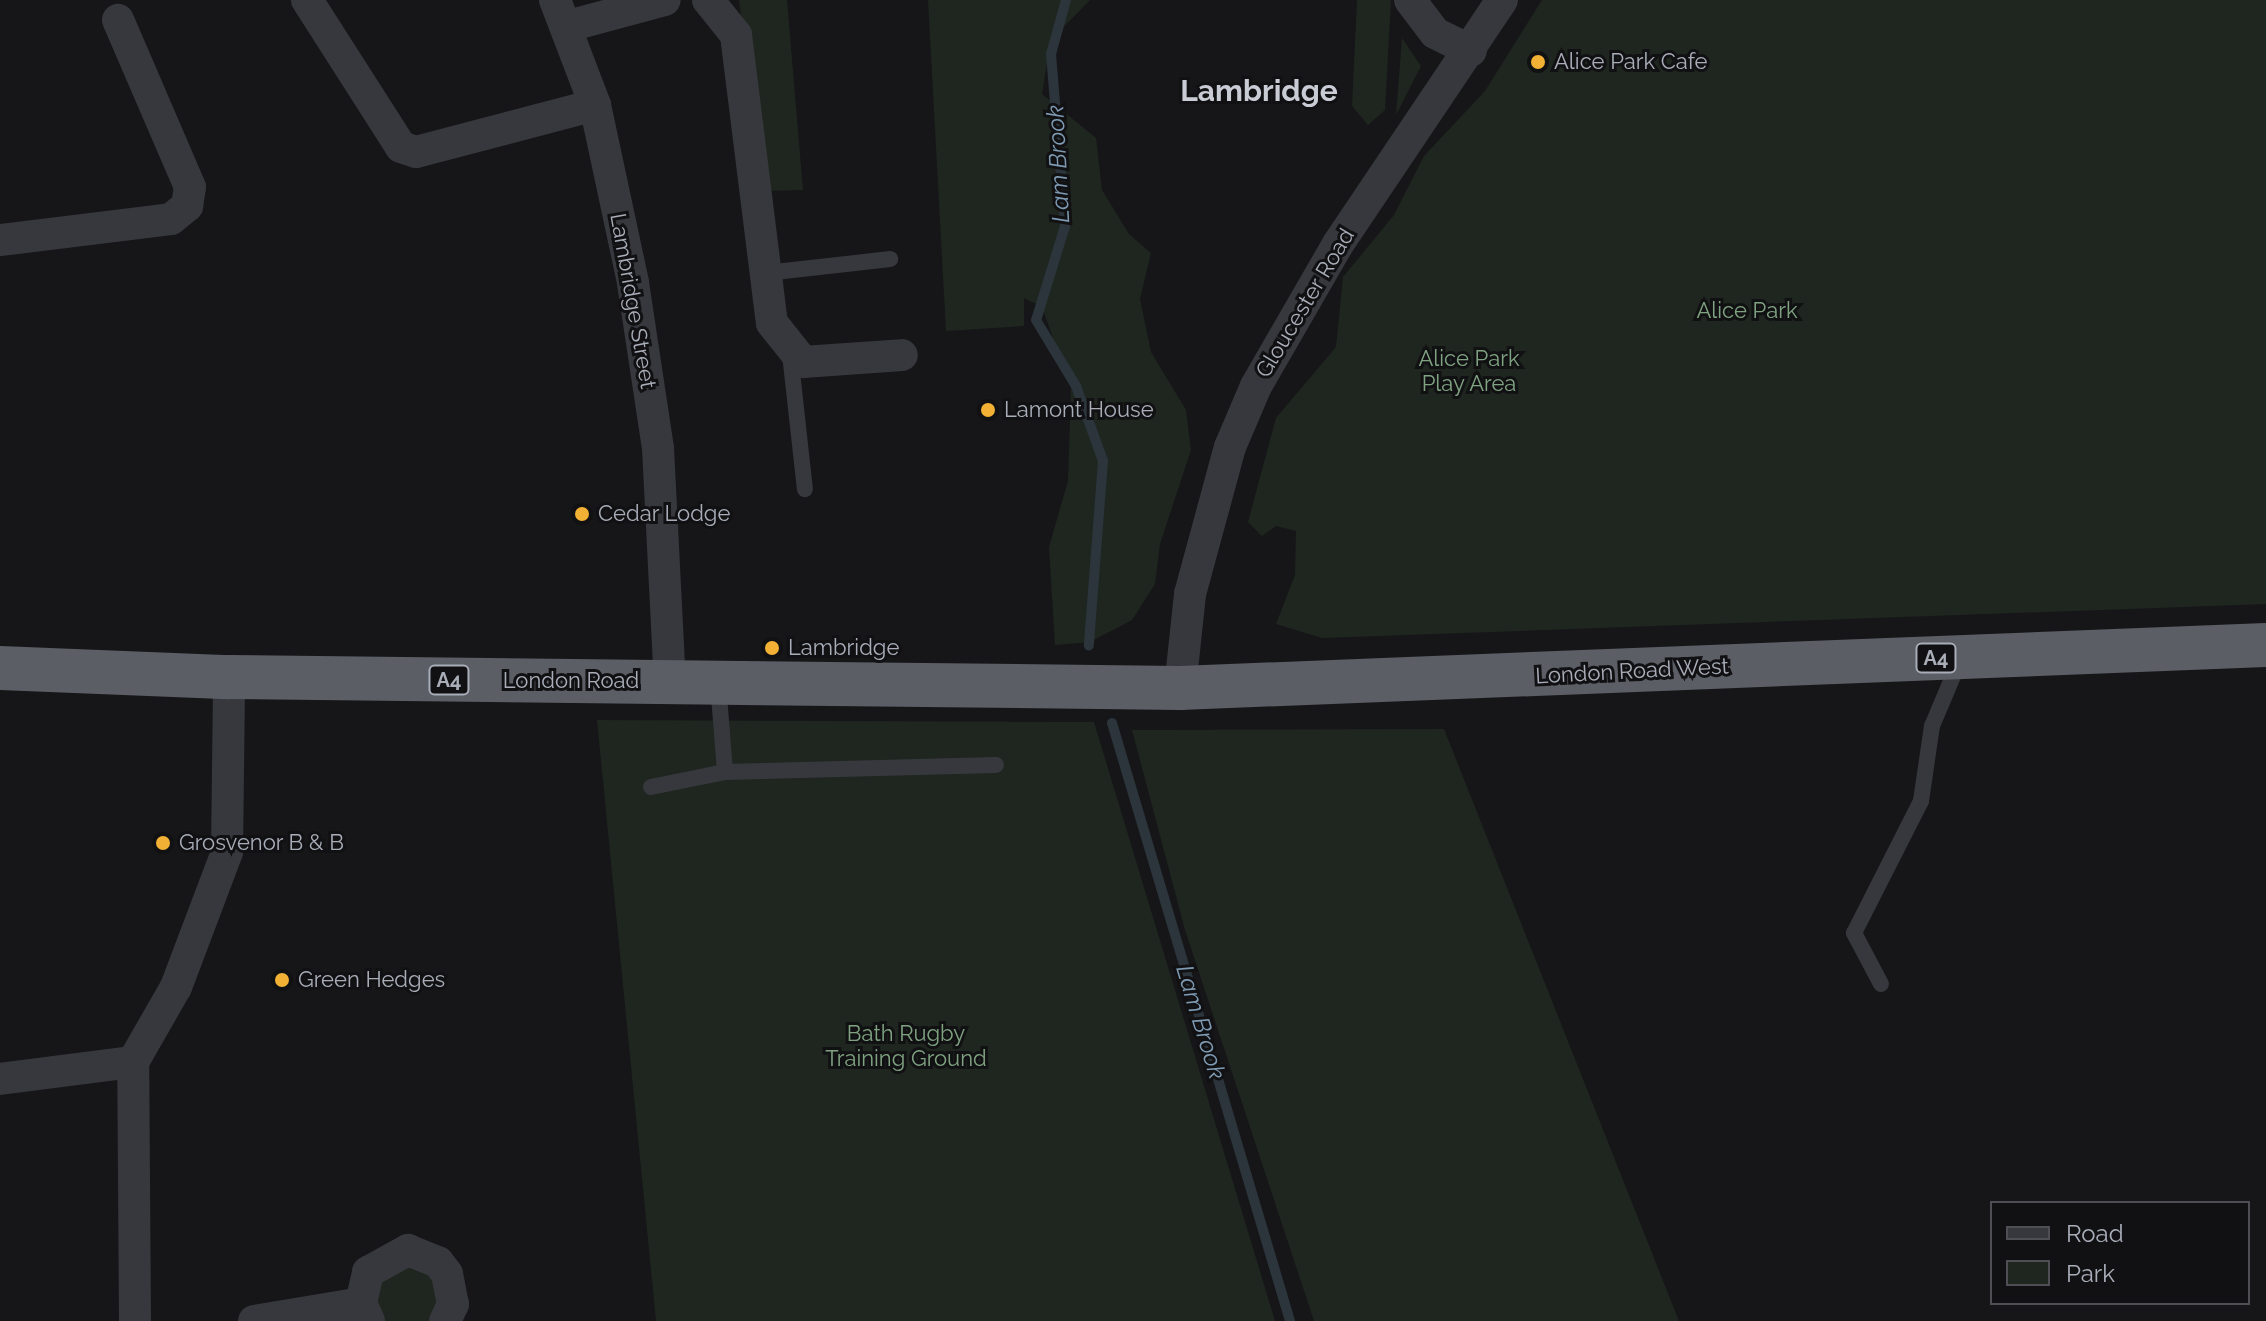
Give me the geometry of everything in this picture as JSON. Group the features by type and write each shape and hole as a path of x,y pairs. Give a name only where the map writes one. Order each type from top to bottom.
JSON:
{"highway":[{"name":"London Road West","path":"998,685 1180,688 2266,645"},
{"name":"London Road","path":"0,668 229,677 998,685"}],"street":[{"path":"307,0 401,147 416,152 595,105"},
{"name":"Lambridge Street","path":"665,0 562,13 595,105 658,448 670,681"},
{"path":"708,0 736,35 772,323 803,362 902,355"},
{"path":"1410,0 1435,33 1471,51"},
{"name":"Gloucester Road","path":"1180,688 1190,594 1230,447 1256,386 1338,244 1471,51 1502,0"},
{"path":"0,240 171,219 187,206 190,187 118,20"},
{"path":"135,1321 133,1062 176,987 227,852 229,677"},
{"path":"0,1079 133,1062"},
{"path":"254,1321 365,1312 368,1272 408,1250 438,1262 447,1274 453,1304 445,1321"}],"lane":[{"path":"766,273 890,259"},
{"path":"789,345 805,489"},
{"path":"1881,984 1854,933 1921,801 1932,726 1961,656"},
{"path":"718,682 725,772"},
{"path":"651,787 725,772 996,765"}],"green space":[{"path":"739,0 787,0 803,190 763,191"},
{"path":"928,0 1090,0 1051,40 1042,94 1096,138 1102,190 1129,234 1151,253 1140,299 1151,352 1186,410 1191,450 1160,544 1155,584 1132,620 1090,642 1055,645 1049,547 1068,481 1071,388 1042,307 1024,298 1024,326 946,331"},
{"path":"1357,0 1391,0 1385,110 1368,125 1352,106"},
{"name":"Alice Park","path":"1542,0 2266,0 2266,604 1322,638 1276,624 1295,575 1296,531 1276,526 1262,536 1248,522 1276,418 1336,347 1343,277 1394,215 1424,156 1485,91"},
{"path":"1402,38 1421,66 1396,115"},
{"name":"Bath Rugby Training Ground","path":"597,720 1094,722 1275,1321 656,1321"},
{"path":"1444,729 1679,1321 1314,1321 1185,930 1132,730"},
{"path":"401,1263 431,1273 441,1294 430,1321 384,1321 378,1314 376,1283"}],"waterway":[{"name":"Lam Brook","path":"1066,0 1051,54 1065,226 1036,320 1076,386 1103,461 1089,645"},
{"name":"Lam Brook","path":"1112,723 1290,1321"}],"place":[{"name":"Alice Park Cafe","path":"1538,62"},
{"name":"Lamont House","path":"988,410"},
{"name":"Cedar Lodge","path":"582,514"},
{"name":"Lambridge","path":"772,648"},
{"name":"Grosvenor B & B","path":"163,843"},
{"name":"Green Hedges","path":"282,980"}],"district":[{"name":"Lambridge","path":"1259,91"}],"park label":[{"name":"Alice Park Play Area","path":"1469,370"}]}
